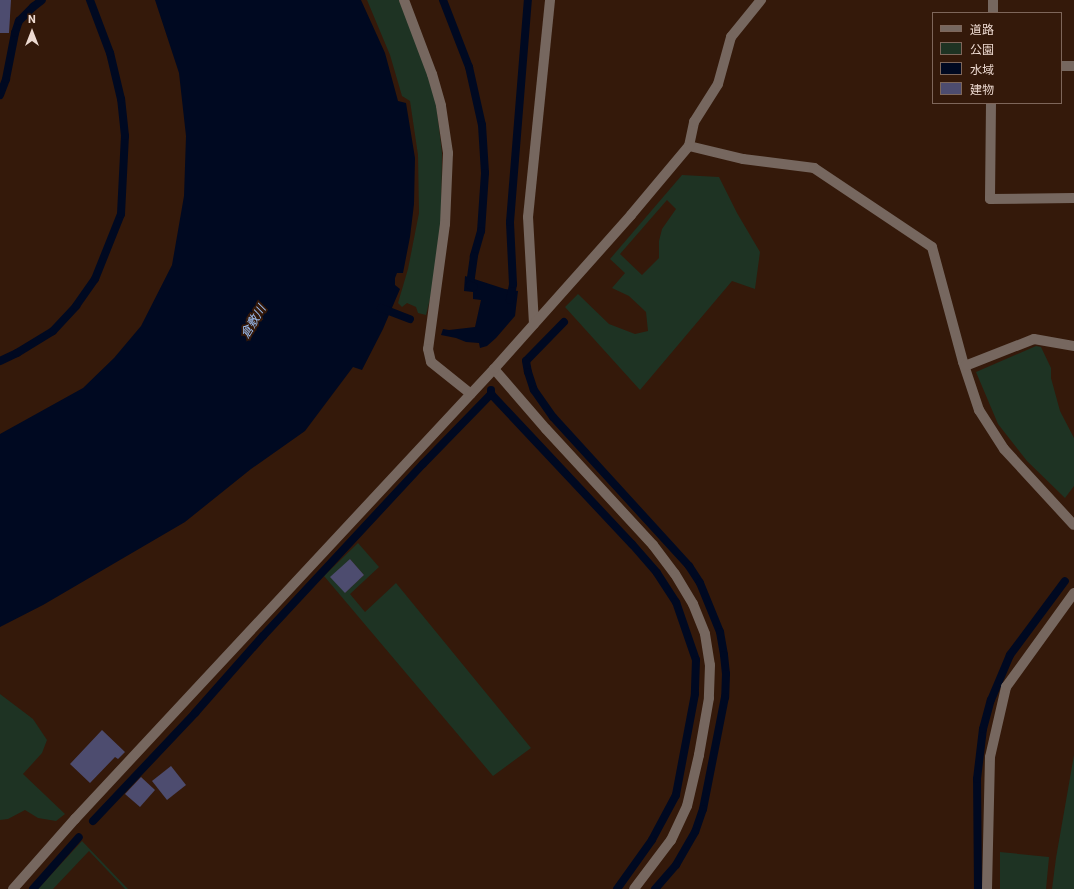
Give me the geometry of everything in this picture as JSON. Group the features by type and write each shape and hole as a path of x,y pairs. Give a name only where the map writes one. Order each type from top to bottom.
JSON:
{"street":[{"path":"404,0 420,38 434,80 441,106 448,153 446,224 428,349 431,362 470,394"},
{"path":"534,324 528,217 550,0"},
{"path":"13,889 86,807 494,369 631,215 689,146 694,122 718,84 730,36 761,0"},
{"path":"993,0 993,12"},
{"path":"1062,66 1074,66"},
{"path":"991,104 990,198 1074,198"},
{"path":"689,146 743,158 814,168 932,247 965,366 979,410 1004,449 1074,524"},
{"path":"965,366 1034,340 1074,346"},
{"path":"494,369 546,429 653,545 693,604 705,634 710,665 709,698 699,755 687,806 671,840 634,889"},
{"path":"987,889 990,757 1006,687 1074,593"}],"green space":[{"path":"367,0 399,0 426,66 436,102 442,153 441,228 432,291 426,315 418,313 416,307 407,303 402,307 398,303 408,269 419,213 418,155 410,101 402,96 390,55"},
{"path":"682,175 719,177 737,213 760,252 755,289 732,281 640,390 565,307 578,294 609,324 635,334 648,331 646,312 629,296 612,288 625,273 610,259","holes":["667,200 676,209 662,229 659,241 659,258 642,275 620,254"]},
{"path":"1036,346 1041,347 1051,368 1051,378 1060,411 1074,438 1074,486 1065,498 1027,461 998,424 976,372"},
{"path":"358,543 379,567 350,594 365,612 396,583 531,748 493,776 324,576","holes":["350,559 364,575 345,593"]},
{"path":"0,694 33,719 47,740 42,753 23,774 65,814 56,821 38,818 25,810 8,819 0,820"},
{"path":"1074,755 1074,889 1052,889 1056,858"},
{"path":"82,841 128,889 125,889 89,851 53,889 38,889"},
{"path":"1000,852 1049,857 1046,889 1000,889"}],"water":[{"name":"倉敷川","path":"155,0 361,0 385,53 398,101 406,103 415,158 414,204 410,237 403,273 397,273 395,278 395,285 400,289 383,329 362,370 353,367 305,431 251,469 185,522 43,605 0,627 0,434 83,388 114,358 141,326 172,265 184,196 186,136 179,73"},
{"path":"465,276 505,289 518,291 515,316 496,338 487,346 480,348 479,343 466,342 441,335 443,329 449,330 475,327 481,300 473,299 473,292 464,291"}],"building":[{"path":"0,0 11,0 9,33 0,33"},
{"path":"350,559 364,575 345,593 330,577"},
{"path":"102,730 125,752 118,759 115,757 90,783 70,764"},
{"path":"171,766 186,785 167,800 152,781"},
{"path":"141,777 155,790 140,807 125,794"}],"waterway":[{"path":"0,95 6,79 15,33 19,21 42,0"},
{"path":"0,361 17,353 53,331 76,306 95,279 121,214 125,136 121,99 110,53 90,0"},
{"path":"443,0 469,67 482,125 485,173 481,231 474,256 470,285 474,287"},
{"path":"510,300 513,284 510,222 528,0"},
{"path":"381,308 410,319"},
{"path":"564,322 526,361 534,390 553,417 689,566 700,583 720,632 724,655 726,674 725,697 703,809 695,832 676,865 655,889"},
{"path":"491,390 491,394 632,544 657,573 676,602 696,660 695,694 676,795 652,840 617,889"},
{"path":"93,821 195,713 263,636 423,464 491,394"},
{"path":"978,889 977,779 983,729 991,700 1010,655 1065,581"},
{"path":"33,889 79,837"}]}
